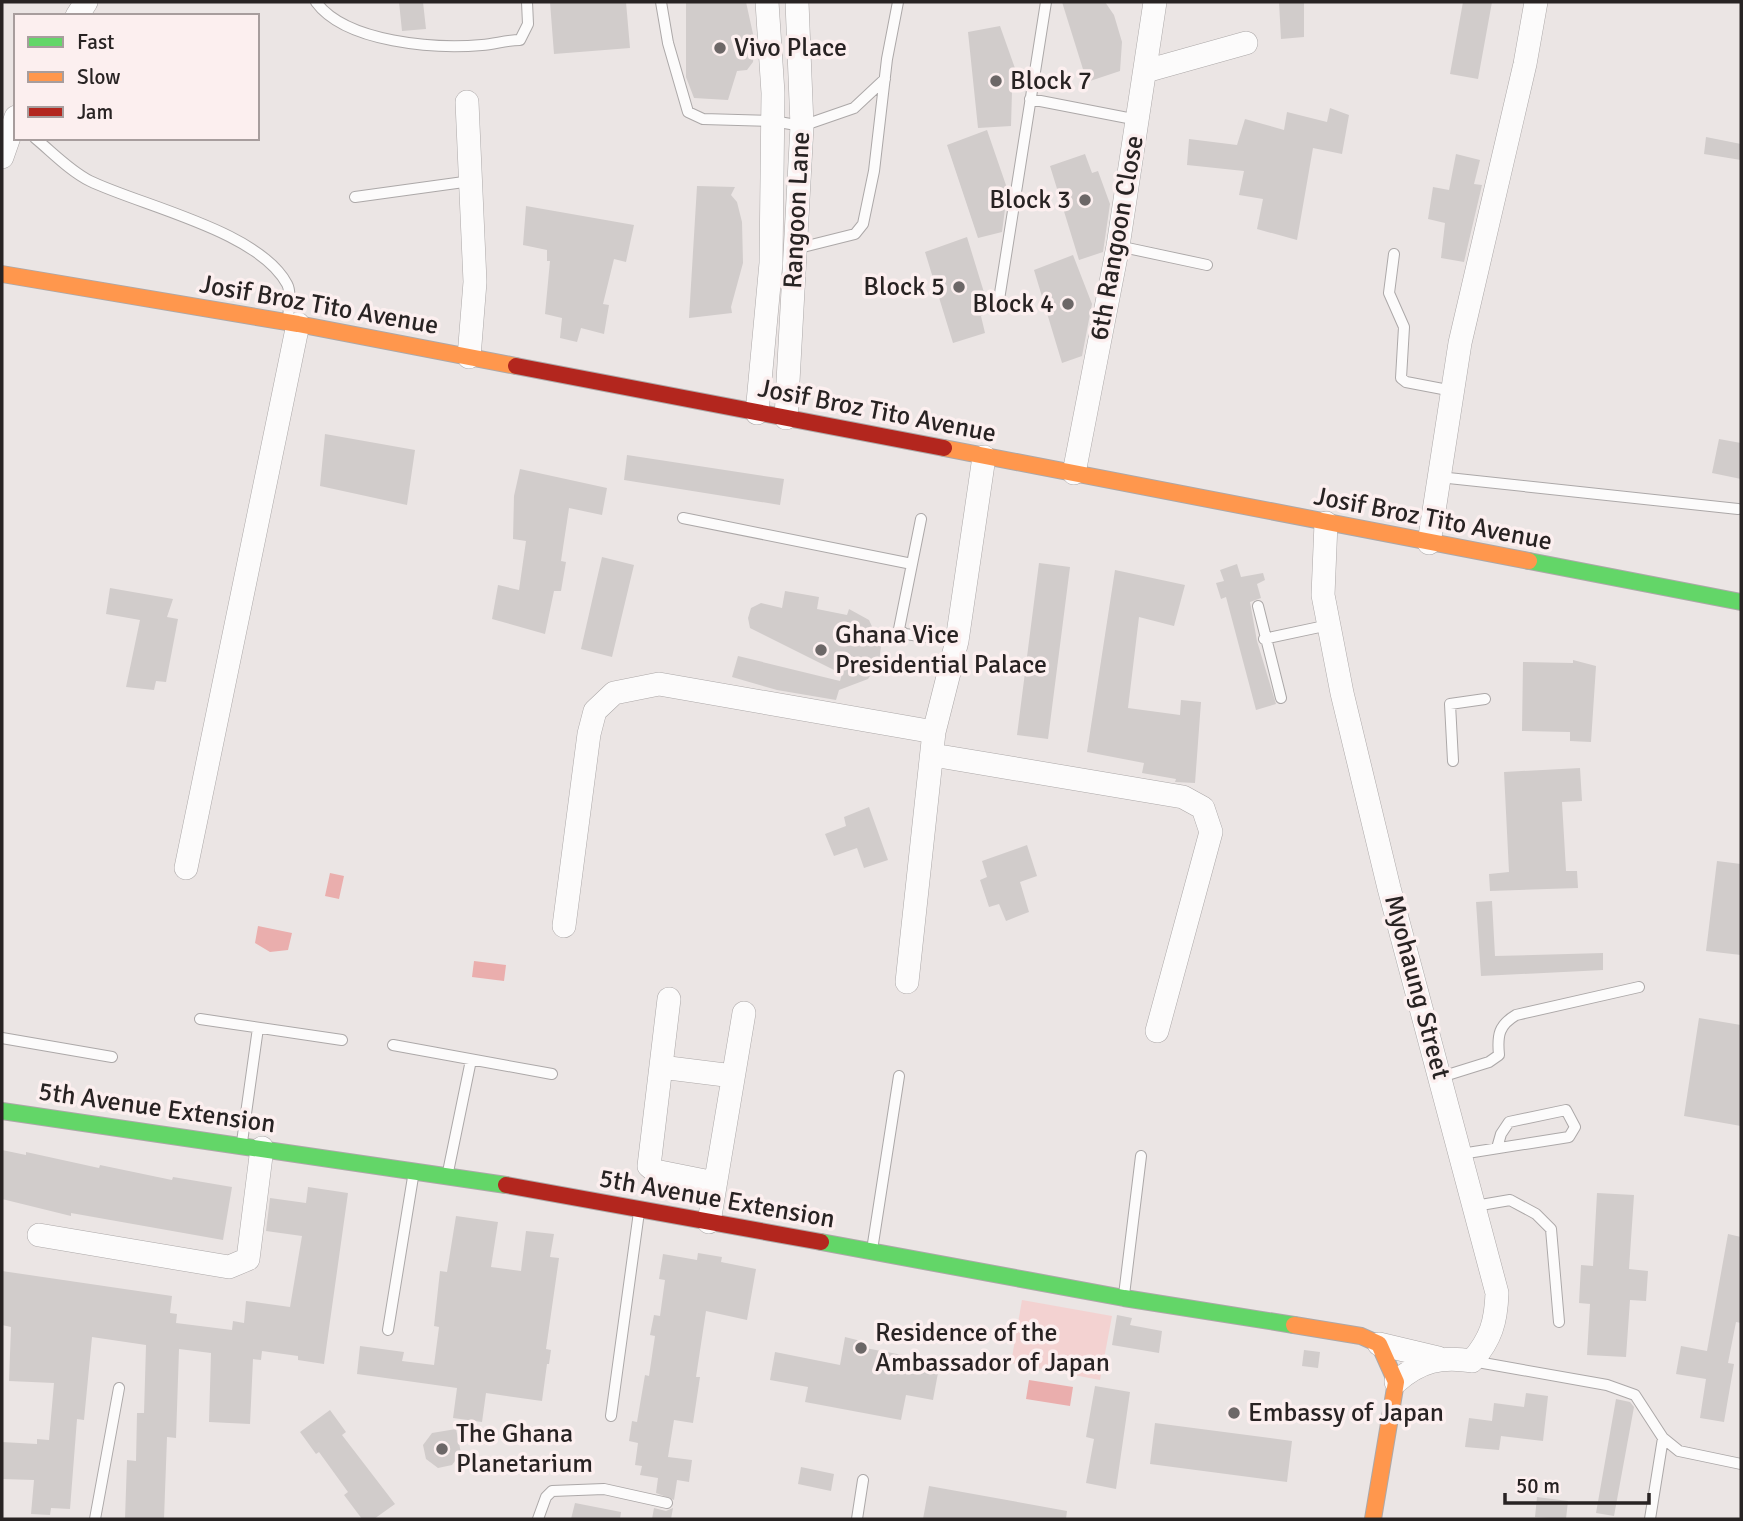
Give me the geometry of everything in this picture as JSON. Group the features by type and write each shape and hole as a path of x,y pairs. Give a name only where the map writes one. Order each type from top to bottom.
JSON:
{"street":[{"name":"Rangoon Lane","path":"757,412 771,263 773,121 767,2"},
{"name":"Rangoon Lane","path":"786,418 802,126 797,2"},
{"name":"6th Rangoon Close","path":"1074,473 1118,246 1155,2"},
{"path":"1429,543 1460,343 1525,64 1536,2"},
{"path":"1146,71 1246,43"},
{"path":"467,102 475,282 469,357"},
{"path":"2,157 14,124"},
{"name":"Josif Broz Tito Avenue","path":"2,274 469,357 1741,602"},
{"path":"186,868 293,324"},
{"path":"907,982 934,744 957,641 984,457"},
{"name":"Myohaung Street","path":"1325,523 1323,595 1329,625 1389,888 1497,1293 1496,1321 1488,1342 1472,1361"},
{"path":"564,926 589,734 595,711 614,693 638,686 683,687 1184,797 1203,808 1211,832 1157,1031"},
{"path":"669,999 649,1166 655,1171 715,1183"},
{"path":"709,1222 744,1013"},
{"path":"661,1067 733,1076"},
{"name":"5th Avenue Extension","path":"2,1111 448,1174 1124,1298 1361,1336 1380,1344"},
{"path":"40,1236 229,1267 240,1265 248,1259 252,1147"},
{"path":"1380,1344 1438,1358 1472,1361"},
{"path":"1373,1519 1396,1382 1380,1344"},
{"path":"1396,1382 1408,1372 1438,1358"}],"lane":[{"path":"316,2 321,9 352,28 401,43 484,45 520,40 528,24 527,2"},
{"path":"662,2 668,43 688,112 703,120 773,121 802,126 854,108 885,79"},
{"path":"795,249 855,234 863,224 874,171 898,2"},
{"path":"998,306 1046,2"},
{"path":"1030,99 1138,120"},
{"path":"38,140 88,180 188,217 253,251 276,268 289,286 293,324"},
{"path":"355,197 471,181"},
{"path":"1118,246 1207,265"},
{"path":"1394,254 1389,293 1404,327 1401,378 1406,382 1452,391"},
{"path":"1439,477 1738,509"},
{"path":"683,518 912,564"},
{"path":"921,519 899,629 905,634 957,641"},
{"path":"1258,606 1264,639 1281,698"},
{"path":"1264,639 1329,625"},
{"path":"1453,761 1450,704 1485,699"},
{"path":"1441,1077 1489,1062 1499,1055 1499,1031 1506,1021 1516,1015 1639,986"},
{"path":"200,1019 342,1040"},
{"path":"252,1147 258,1028"},
{"path":"2,1038 112,1057"},
{"path":"393,1045 552,1074"},
{"path":"448,1174 471,1060"},
{"path":"872,1252 899,1076"},
{"path":"1461,1154 1497,1149 1569,1137 1576,1127 1572,1116 1566,1110 1510,1122 1497,1149"},
{"path":"1124,1298 1141,1156"},
{"path":"388,1330 415,1170"},
{"path":"1475,1206 1510,1200 1536,1214 1551,1229 1559,1322"},
{"path":"611,1416 639,1209"},
{"path":"1472,1361 1607,1385 1635,1395 1663,1437 1679,1451 1741,1464"},
{"path":"96,1519 119,1388"},
{"path":"1650,1519 1663,1437"},
{"path":"857,1519 863,1480"},
{"path":"538,1519 546,1497 552,1491 604,1489 667,1503"}],"shaded area":[{"path":"330,873 344,876 339,899 325,896"},
{"path":"258,926 292,933 288,950 270,952 255,943"},
{"path":"474,961 506,965 504,981 472,977"},
{"path":"1022,1300 1112,1316 1100,1380 1011,1363"},
{"path":"1029,1380 1073,1387 1070,1406 1026,1399"}],"building":[{"path":"399,2 423,2 426,29 402,31"},
{"path":"550,2 626,2 630,48 554,54"},
{"name":"Vivo Place","path":"686,2 746,2 755,43 753,62 747,70 737,71 728,100 694,98 686,77"},
{"path":"1062,2 1105,2 1114,15 1122,42 1120,71 1087,82"},
{"path":"1279,2 1304,2 1304,37 1281,39"},
{"path":"1463,2 1492,2 1478,79 1450,74"},
{"name":"Block 7","path":"1000,26 1022,88 1012,91 1011,126 978,128 968,32"},
{"path":"1330,108 1349,115 1342,154 1313,148 1297,240 1257,229 1263,199 1239,195 1244,171 1187,165 1189,139 1237,145 1245,119 1284,130 1287,112 1327,122"},
{"path":"987,130 1008,191 1003,194 1005,209 1002,232 978,238 947,145"},
{"path":"1706,137 1741,144 1741,160 1704,154"},
{"name":"Block 3","path":"1085,154 1092,173 1098,171 1110,204 1103,252 1079,260 1050,166"},
{"path":"1456,154 1480,160 1474,184 1482,185 1464,262 1441,258 1445,223 1428,219 1433,187 1449,190"},
{"path":"697,186 735,187 731,195 737,202 742,222 743,263 731,307 732,313 689,318"},
{"path":"526,206 634,225 626,262 614,259 603,304 609,305 604,334 581,328 577,342 560,338 562,318 545,314 550,261 547,261 547,250 523,245"},
{"name":"Block 5","path":"967,237 990,312 981,316 985,333 953,343 925,252"},
{"name":"Block 4","path":"1073,255 1092,304 1082,356 1062,363 1034,270"},
{"path":"325,434 415,450 407,505 320,486"},
{"path":"1719,439 1741,443 1741,479 1712,473"},
{"path":"627,455 784,479 780,505 624,480"},
{"path":"520,469 607,488 602,515 569,508 561,561 566,562 561,591 554,591 545,634 492,619 498,585 519,590 526,541 513,539 514,496"},
{"path":"602,557 634,565 612,657 581,649"},
{"path":"1039,563 1070,567 1048,739 1017,735"},
{"path":"1237,564 1241,577 1263,573 1265,580 1257,584 1261,598 1250,602 1257,641 1276,704 1256,710 1226,597 1221,599 1216,583 1224,581 1220,570"},
{"path":"1115,570 1185,585 1174,626 1139,617 1128,708 1180,715 1181,700 1201,702 1195,783 1175,782 1176,779 1142,773 1144,763 1087,752"},
{"path":"110,588 173,599 167,617 178,619 166,682 156,681 154,690 126,687 140,620 106,614"},
{"name":"Ghana Vice Presidential Palace","path":"785,591 819,597 817,609 847,615 849,609 869,620 881,646 879,663 868,679 839,690 836,700 777,690 732,677 738,656 840,681 842,674 750,628 748,618 751,608 761,603 782,608"},
{"path":"1573,660 1596,666 1591,742 1570,741 1570,732 1522,731 1523,662 1573,663"},
{"path":"1580,768 1582,801 1562,802 1566,871 1577,871 1578,888 1490,891 1489,874 1509,872 1504,772"},
{"path":"869,807 888,860 864,868 857,848 834,856 825,834 846,826 844,817"},
{"path":"1027,845 1037,876 1020,882 1029,912 1006,921 999,904 989,907 980,880 987,877 982,861"},
{"path":"1717,861 1741,864 1741,955 1706,951"},
{"path":"1492,901 1495,956 1603,953 1603,970 1481,976 1476,902"},
{"path":"1699,1018 1741,1025 1741,1126 1684,1116"},
{"path":"2,1150 26,1155 26,1152 99,1168 100,1165 172,1180 173,1177 232,1187 223,1240 71,1213 71,1216 2,1199"},
{"path":"308,1187 348,1193 324,1364 298,1360 298,1356 262,1351 261,1360 253,1359 250,1424 209,1422 211,1353 179,1349 176,1438 167,1437 164,1519 125,1519 127,1460 136,1461 137,1413 144,1413 146,1345 92,1337 84,1420 77,1419 70,1509 51,1508 50,1515 31,1514 34,1480 2,1479 2,1442 37,1444 37,1439 49,1440 54,1383 9,1381 11,1327 2,1325 2,1271 172,1296 170,1313 177,1314 176,1323 232,1330 233,1321 244,1323 246,1301 290,1307 302,1236 266,1231 270,1198 306,1203"},
{"path":"1597,1193 1634,1195 1629,1269 1648,1271 1646,1301 1630,1300 1626,1357 1587,1355 1590,1304 1579,1303 1581,1265 1593,1266"},
{"path":"456,1216 498,1222 491,1267 521,1271 526,1231 554,1234 550,1257 559,1258 546,1349 551,1350 542,1401 486,1393 482,1422 453,1418 457,1388 357,1374 360,1346 404,1352 402,1361 434,1365 439,1327 434,1326 440,1271 447,1272"},
{"path":"1728,1234 1741,1237 1741,1323 1736,1322 1728,1363 1734,1364 1724,1422 1700,1418 1706,1379 1676,1374 1681,1346 1707,1351"},
{"path":"698,1253 722,1257 721,1262 756,1269 747,1320 706,1311 696,1377 700,1377 693,1423 674,1420 668,1457 692,1460 689,1482 677,1480 674,1500 656,1493 658,1478 640,1475 642,1466 635,1465 638,1443 629,1441 632,1421 637,1422 645,1375 649,1376 655,1336 650,1335 654,1315 660,1316 665,1280 659,1279 663,1254 697,1260"},
{"path":"1117,1315 1132,1318 1130,1325 1162,1331 1159,1353 1112,1345"},
{"path":"845,1337 861,1341 860,1347 940,1362 933,1400 906,1395 901,1420 805,1402 808,1387 770,1380 775,1352 840,1365"},
{"path":"1304,1350 1320,1352 1318,1368 1302,1366"},
{"path":"1095,1386 1130,1392 1116,1489 1086,1483 1094,1439 1086,1437"},
{"path":"1526,1393 1548,1396 1543,1441 1501,1436 1499,1450 1465,1447 1469,1418 1492,1421 1494,1403 1524,1407"},
{"path":"1616,1399 1630,1402 1634,1407 1614,1516 1596,1513"},
{"path":"330,1410 346,1432 342,1435 395,1504 374,1519 362,1519 344,1495 348,1492 319,1452 316,1454 300,1432"},
{"path":"1155,1423 1292,1441 1287,1482 1150,1464"},
{"name":"The Ghana Planetarium","path":"456,1429 461,1453 452,1465 438,1468 426,1459 423,1445 432,1433"},
{"path":"801,1467 834,1474 831,1491 798,1484"},
{"path":"929,1486 1067,1511 1066,1519 923,1519"},
{"path":"1537,1497 1568,1501 1566,1519 1535,1517"},
{"path":"575,1503 621,1512 620,1519 571,1519"},
{"path":"654,1508 666,1511 673,1508 671,1519 652,1519"}],"traffic: fast":[{"path":"1529,561 1741,602"},
{"path":"2,1111 506,1185"},
{"path":"821,1242 1124,1298 1294,1325"}],"traffic: slow":[{"path":"2,274 298,324 516,366"},
{"path":"944,448 1529,561"},
{"path":"1294,1325 1361,1336 1379,1344 1396,1382 1373,1519"}],"traffic: jam":[{"path":"516,366 944,448"},
{"path":"506,1185 821,1242"}],"place":[{"name":"Vivo Place","path":"720,48"},
{"name":"Block 7","path":"996,81"},
{"name":"Block 3","path":"1085,200"},
{"name":"Block 5","path":"959,287"},
{"name":"Block 4","path":"1068,304"},
{"name":"Ghana Vice Presidential Palace","path":"821,650"},
{"name":"Residence of the Ambassador of Japan","path":"861,1348"},
{"name":"Embassy of Japan","path":"1234,1413"},
{"name":"The Ghana Planetarium","path":"442,1449"}]}
